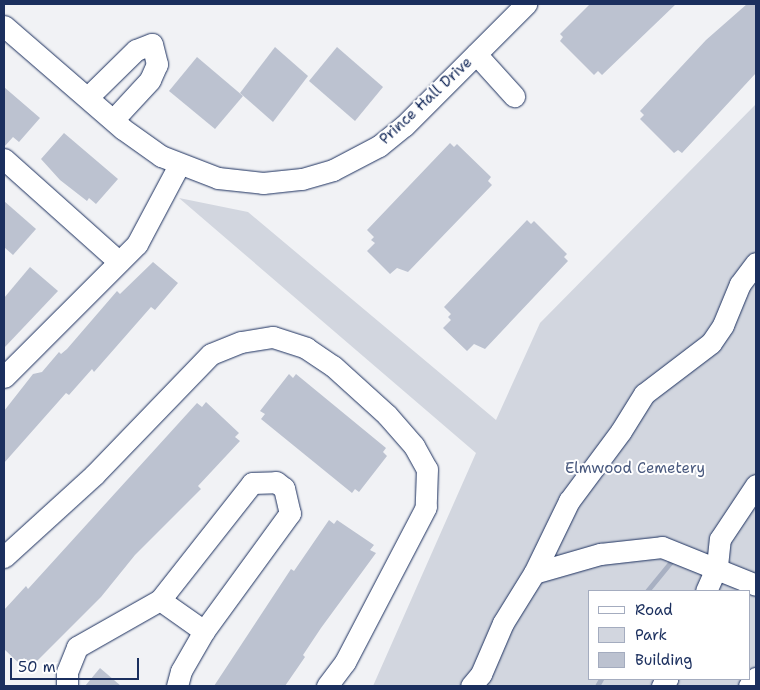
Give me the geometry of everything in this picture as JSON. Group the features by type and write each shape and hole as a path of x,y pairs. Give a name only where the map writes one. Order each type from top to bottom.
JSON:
{"street":[{"name":"Prince Hall Drive","path":"4,26 144,146 179,165 218,178 263,183 302,179 333,170 372,151 398,131 526,4"},
{"path":"88,98 136,50 152,44 157,64 150,80 113,120"},
{"path":"476,54 514,96"},
{"path":"4,159 119,262"},
{"path":"4,377 137,244 179,165"},
{"path":"470,686 481,674 503,623 534,572 569,501 621,431 644,394 711,343 723,324 740,284 756,262"},
{"path":"4,556 94,475 212,354 241,342 273,337 306,348 333,366 387,415 414,446 427,468 426,507 345,662 327,686"},
{"path":"67,686 66,672 77,647 160,600 252,483 276,482 284,488 290,514 204,631 181,671 177,686"},
{"path":"706,590 716,566 720,539 756,485"},
{"path":"534,572 600,554 662,547 716,566 756,585"},
{"path":"160,600 204,631"},
{"path":"749,686 756,678"}],"green space":[{"name":"Elmwood Cemetery","path":"756,104 756,686 373,686 476,453 179,198 248,212 496,420 540,323"}],"building":[{"path":"590,4 676,4 602,75 598,71 594,75 560,41 563,37 560,34"},
{"path":"747,4 756,4 756,73 682,153 678,150 674,153 640,119 644,115 640,111 706,40"},
{"path":"275,47 308,76 273,122 240,93"},
{"path":"337,47 383,87 355,121 309,81"},
{"path":"197,57 243,96 215,129 169,91"},
{"path":"4,87 40,118 19,142 13,137 4,147"},
{"path":"64,133 118,179 96,204 89,198 87,201 60,180 41,159"},
{"path":"450,143 454,147 457,144 491,177 488,181 492,185 408,272 397,268 390,274 367,251 375,243 371,240 374,237 367,230"},
{"path":"4,201 36,229 13,255 4,247"},
{"path":"527,220 531,224 534,221 567,254 564,257 568,261 485,349 474,344 467,351 443,328 451,320 448,317 451,314 444,307"},
{"path":"153,262 178,283 155,310 151,307 94,372 92,369 69,395 66,393 4,463 4,411 33,374 42,372 59,352 61,354 67,349 117,291 120,294"},
{"path":"30,267 58,291 4,348 4,298"},
{"path":"289,374 293,378 296,374 386,448 383,452 387,456 359,492 355,489 352,493 261,419 265,414 260,411"},
{"path":"206,402 239,433 235,437 240,441 198,486 201,489 135,555 101,597 32,666 28,663 24,668 4,649 4,610 26,586 28,589 197,403 202,407"},
{"path":"329,520 334,524 337,520 374,545 370,550 376,553 321,628 303,655 305,657 285,686 214,686 291,569 294,571"},
{"path":"100,668 121,686 85,686"}],"waterway":[{"path":"648,590 674,558"},
{"path":"597,686 600,680"}]}
